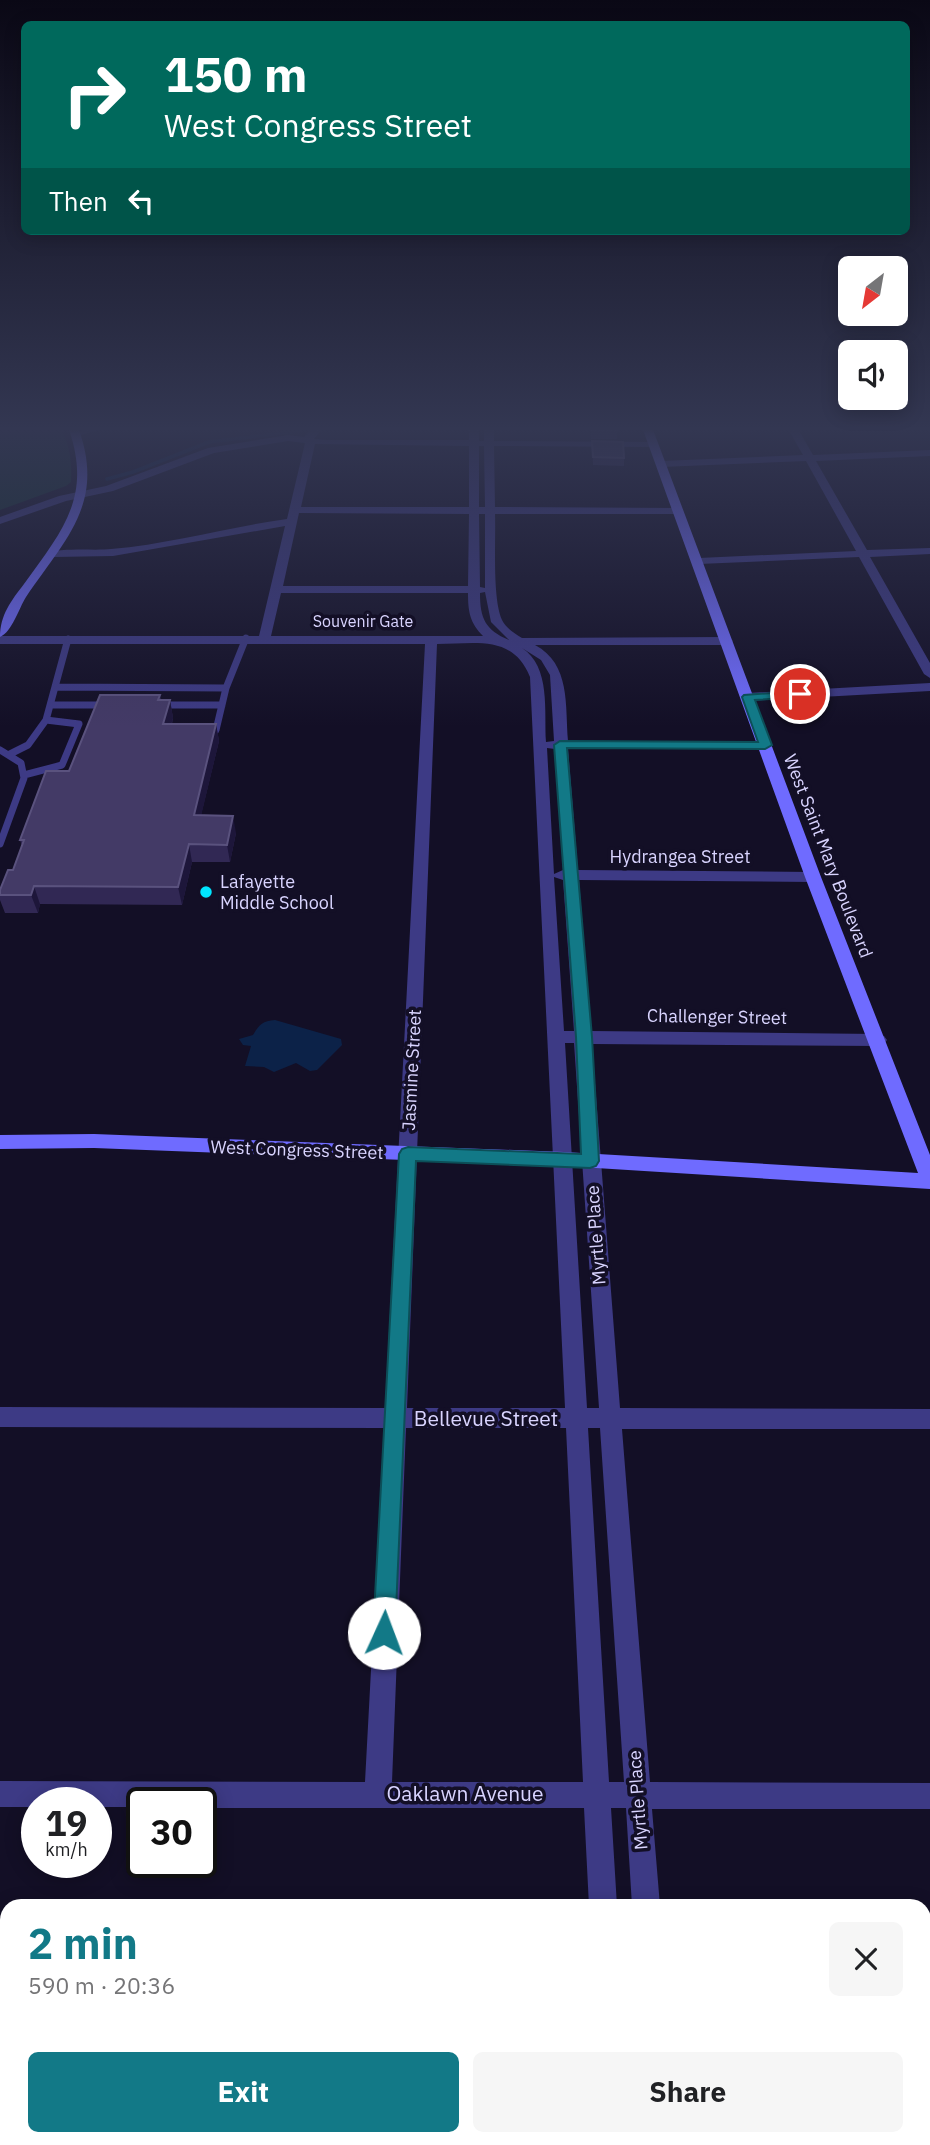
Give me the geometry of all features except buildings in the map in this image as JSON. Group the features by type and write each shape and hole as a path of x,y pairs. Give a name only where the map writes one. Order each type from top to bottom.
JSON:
{"street":[{"path":"0,633 27,587 54,554 69,527"},
{"path":"54,554 122,552 239,527"},
{"path":"265,638 291,527"},
{"name":"Myrtle Place","path":"473,527 472,590 476,621 484,632 496,640 520,649 535,670 603,1899"},
{"name":"Myrtle Place","path":"491,527 491,590 496,621 504,632 538,649 555,669 646,1899"},
{"name":"West Saint Mary Boulevard","path":"685,527 813,877 930,1180"},
{"path":"848,527 930,674"},
{"path":"699,561 930,551"},
{"path":"278,589 491,590"},
{"name":"Souvenir Gate","path":"0,640 265,638 727,641"},
{"name":"Jasmine Street","path":"378,1794 393,1419 431,639"},
{"path":"748,697 930,687"},
{"path":"538,745 765,745"},
{"name":"Hydrangea Street","path":"547,875 813,877"},
{"name":"Challenger Street","path":"555,1037 878,1040"},
{"name":"West Congress Street","path":"0,1142 94,1141 564,1159 930,1180"},
{"name":"Bellevue Street","path":"0,1417 930,1419"},
{"name":"Oaklawn Avenue","path":"0,1794 638,1793 930,1796"}],"lane":[{"path":"216,730 226,688 247,638"},
{"path":"9,754 28,745 46,720 68,639"},
{"path":"56,687 226,688"},
{"path":"51,705 117,705"},
{"path":"156,705 222,705"},
{"path":"24,775 62,765 79,724 46,720"},
{"path":"0,750 21,763 24,775 0,844"}],"water":[{"path":"275,1020 341,1039 342,1045 317,1070 310,1071 296,1063 274,1072 264,1067 245,1066 251,1046 243,1045 239,1039 253,1035 261,1024"}],"place":[{"name":"Lafayette Middle School","path":"206,892"}],"route":[{"path":"384,1633 408,1154 590,1161 584,1037 560,745 765,745 748,697 800,694"}]}
